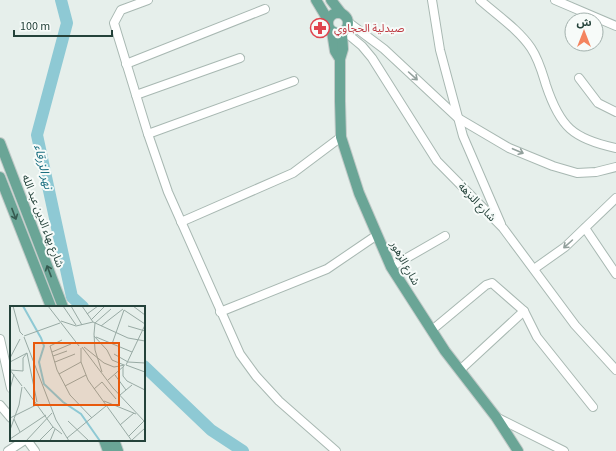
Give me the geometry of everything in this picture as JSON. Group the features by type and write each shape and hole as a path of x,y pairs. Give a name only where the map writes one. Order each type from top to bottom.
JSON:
{"main road":[{"name":"شارع الزهور","path":"316,0 328,20 328,27 342,29 343,49 340,59 341,137 359,193 391,267 432,330 496,417 518,451"},
{"path":"330,0 346,17 342,29"},
{"path":"328,20 332,15 341,13"},
{"name":"شارع بهاء الدين عبد الله","path":"0,143 63,306"},
{"path":"0,177 51,306"},
{"path":"104,441 108,451"},
{"path":"114,441 118,451"}],"street":[{"path":"148,0 121,10 114,22 148,134 181,222 240,354 256,376 279,401 336,451"},
{"path":"432,0 440,50 463,136 503,228"},
{"path":"480,0 530,47 538,59 556,112 566,126 588,141 616,148"},
{"path":"555,0 567,2 616,26"},
{"path":"126,64 265,9"},
{"path":"342,29 384,49 458,118 509,148 559,168 586,173 616,167"},
{"name":"شارع النزهة","path":"342,29 362,46 372,58 437,161 503,228 575,325 616,370"},
{"path":"136,95 240,58"},
{"path":"579,78 598,103 616,112"},
{"path":"148,134 294,81"},
{"path":"181,222 293,173 341,137"},
{"path":"534,269 565,247 616,198"},
{"path":"585,228 616,274"},
{"path":"220,312 327,269 377,235"},
{"path":"391,267 445,236"},
{"path":"432,330 490,283 524,311 538,337 593,406"},
{"path":"460,370 524,311"},
{"path":"0,339 10,384"},
{"path":"0,405 10,417"},
{"path":"496,417 564,451"},
{"path":"8,451 24,441"},
{"path":"27,441 35,451"}],"waterway":[{"name":"نهر الزرقاء","path":"61,0 67,23 37,135 72,297 82,306"},
{"name":"نهر الزرقاء","path":"145,367 211,430 243,451"}],"place":[{"name":"صيدلية الحجاوي","path":"320,28"}]}
